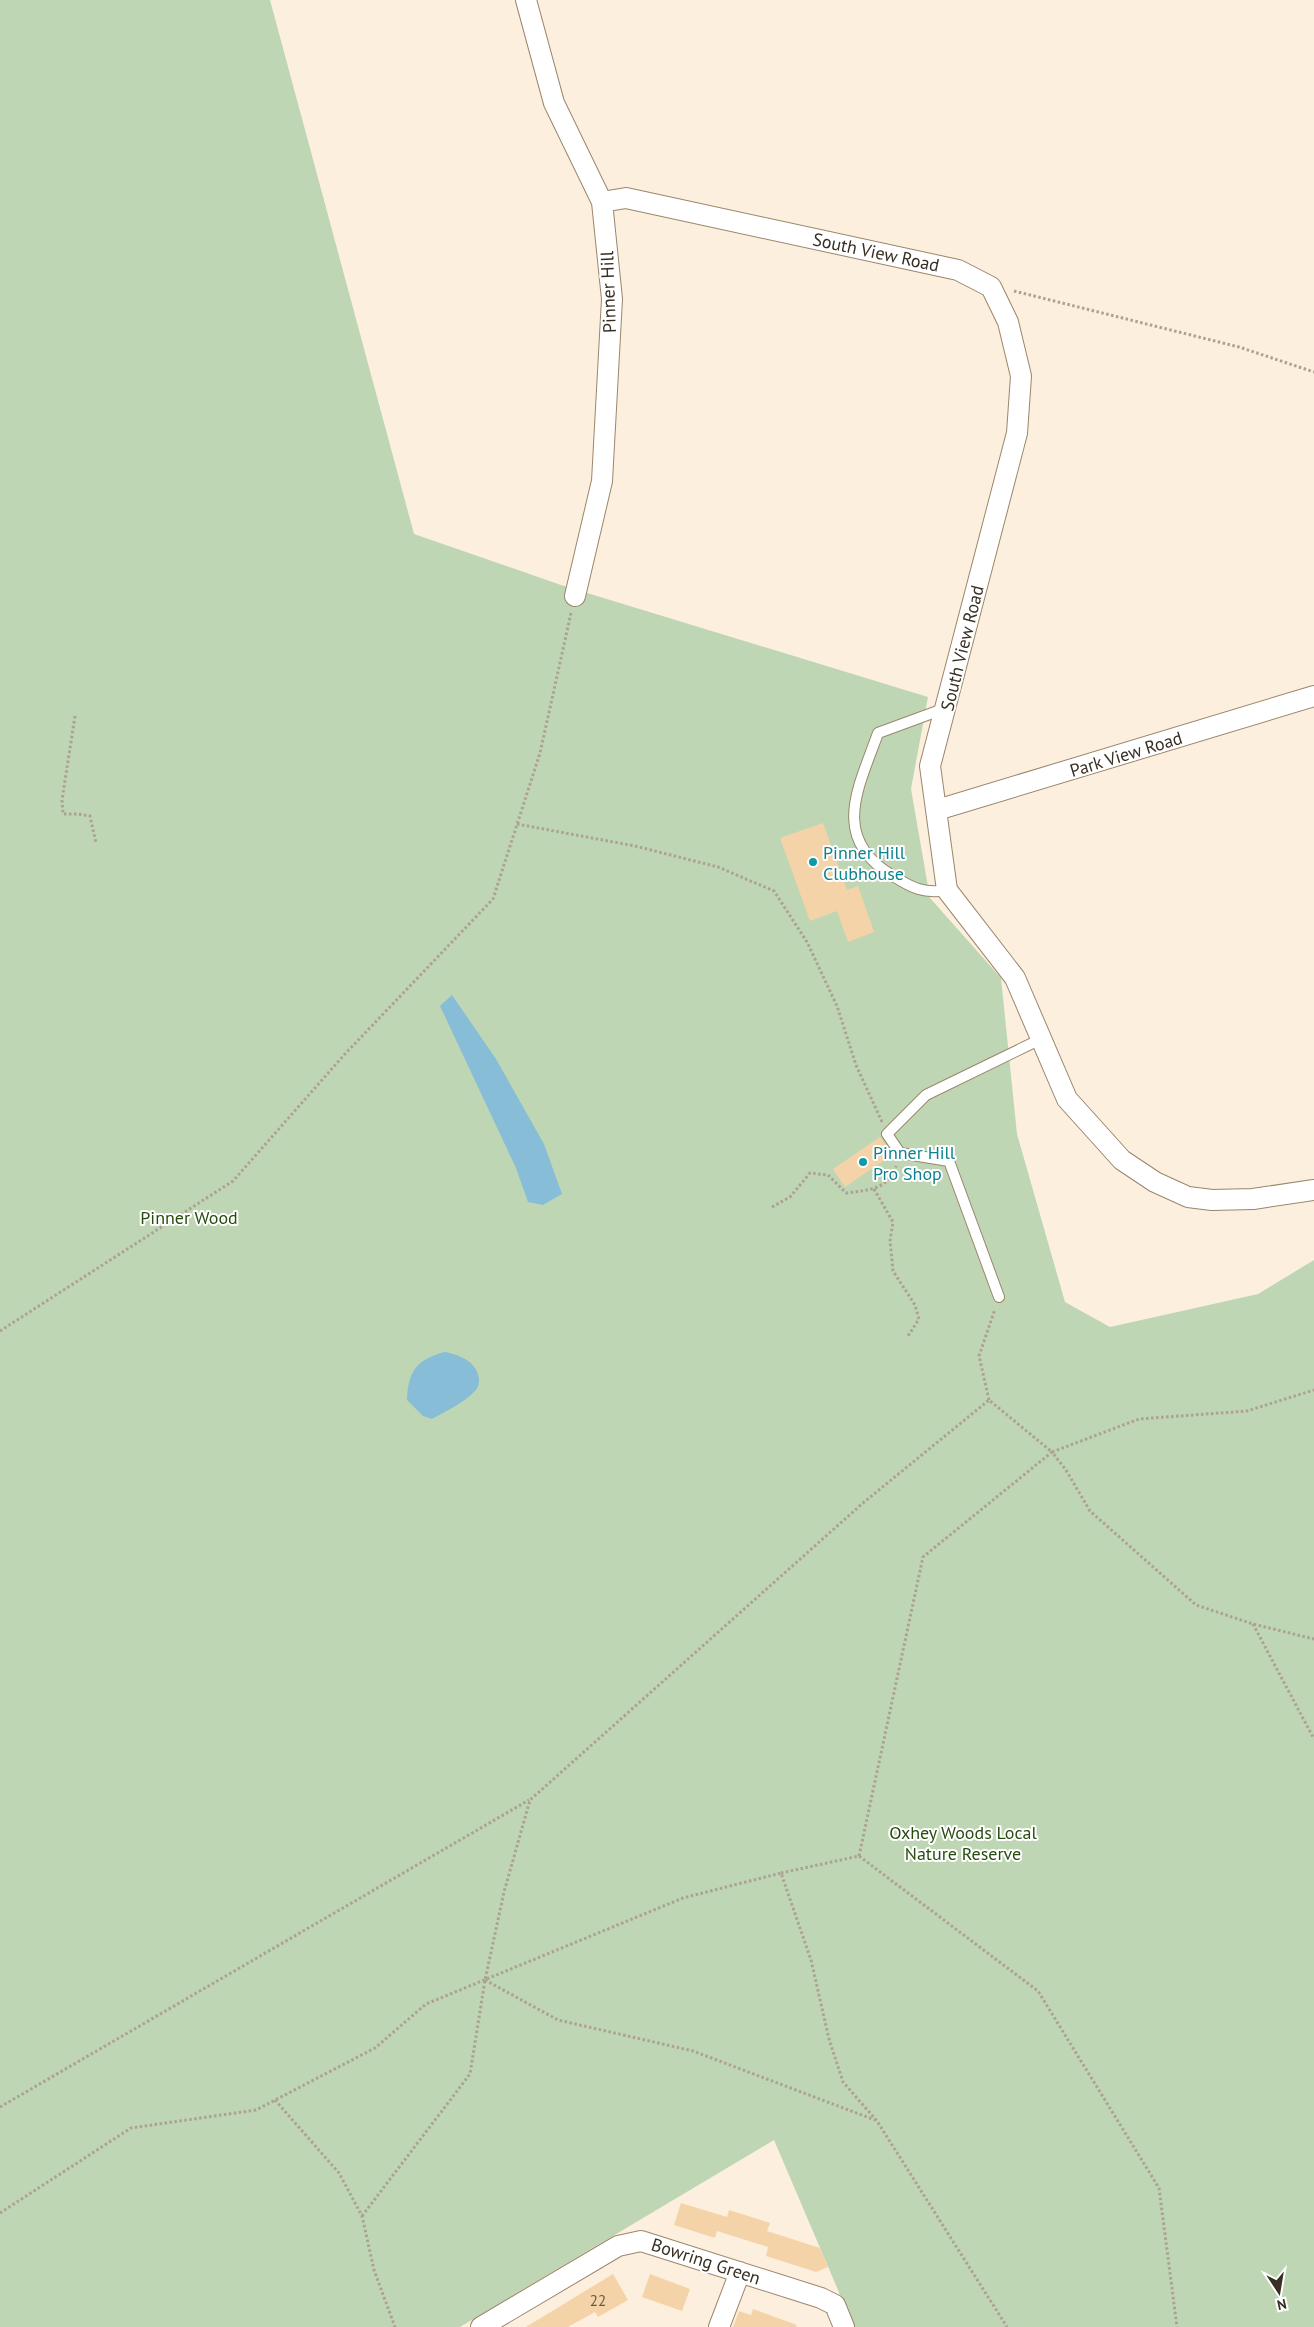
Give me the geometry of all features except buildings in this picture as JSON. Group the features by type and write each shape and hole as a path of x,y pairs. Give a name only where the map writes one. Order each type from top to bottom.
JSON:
{"street":[{"name":"Pinner Hill","path":"526,0 554,103 602,202 612,299 602,481 575,596"},
{"name":"South View Road","path":"602,202 626,198 958,270 991,287 1008,322 1021,376 1016,433 930,766 947,890"},
{"name":"Park View Road","path":"937,810 1314,696"},
{"path":"947,890 1015,978 1067,1099 1122,1160 1155,1182 1188,1196 1212,1200 1253,1199 1314,1190"},
{"name":"Bowring Green","path":"492,2324 618,2246 632,2242 649,2241 832,2303 838,2311 844,2327"},
{"path":"719,2327 740,2272"}],"lane":[{"path":"946,707 878,733 854,801 852,821 860,842 870,857 888,873 904,883 930,893 947,890"},
{"path":"999,1296 949,1161 900,1153 888,1134 926,1095 1041,1039"}],"path":[{"path":"993,291 1013,290 1220,342 1314,372"},
{"path":"0,1331 233,1181 344,1055 493,898 540,753 575,596"},
{"path":"75,716 62,800 63,814 90,816 96,843"},
{"path":"517,824 635,846 718,867 774,891 806,942 833,998 856,1065 888,1134"},
{"path":"772,1207 790,1197 810,1173 828,1175 846,1193 874,1189 892,1177 900,1153"},
{"path":"874,1189 893,1222 890,1241 893,1271 915,1306 919,1319 908,1336"},
{"path":"999,1296 979,1356 989,1400 1052,1452 1066,1470 1090,1511 1196,1605 1253,1624 1314,1639"},
{"path":"859,1856 923,1557 1052,1452 1138,1419 1247,1411 1314,1390"},
{"path":"0,2107 530,1800 863,1502 989,1400"},
{"path":"1253,1624 1314,1739"},
{"path":"362,2216 470,2074 484,1980 504,1892 530,1800"},
{"path":"0,2213 131,2128 256,2110 375,2048 426,2004 684,1898 781,1873 859,1856 1038,1992 1159,2188 1177,2327"},
{"path":"781,1873 812,1960 829,2039 843,2082 877,2120 1007,2327"},
{"path":"484,1980 558,2020 693,2051 877,2120"},
{"path":"274,2100 340,2173 362,2216 374,2270 394,2327"}],"green space":[{"path":"0,0 270,0 414,534 561,585 928,697 911,789 930,898 1001,978 1017,1134 1065,1302 1110,1327 1258,1294 1314,1260 1314,2327 851,2327 838,2290 774,2140 460,2327 0,2327"}],"water":[{"path":"452,995 496,1059 544,1144 562,1194 543,1205 528,1202 516,1168 440,1006"},
{"path":"445,1352 462,1357 472,1364 478,1374 479,1384 476,1390 466,1399 432,1419 423,1416 407,1400 409,1381 416,1368 427,1358"}],"place":[{"name":"Pinner Hill Clubhouse","path":"813,862"},
{"name":"Pinner Hill Pro Shop","path":"863,1162"}],"park label":[{"name":"Pinner Wood","path":"189,1217"},
{"name":"Oxhey Woods Local Nature Reserve","path":"963,1842"}]}
